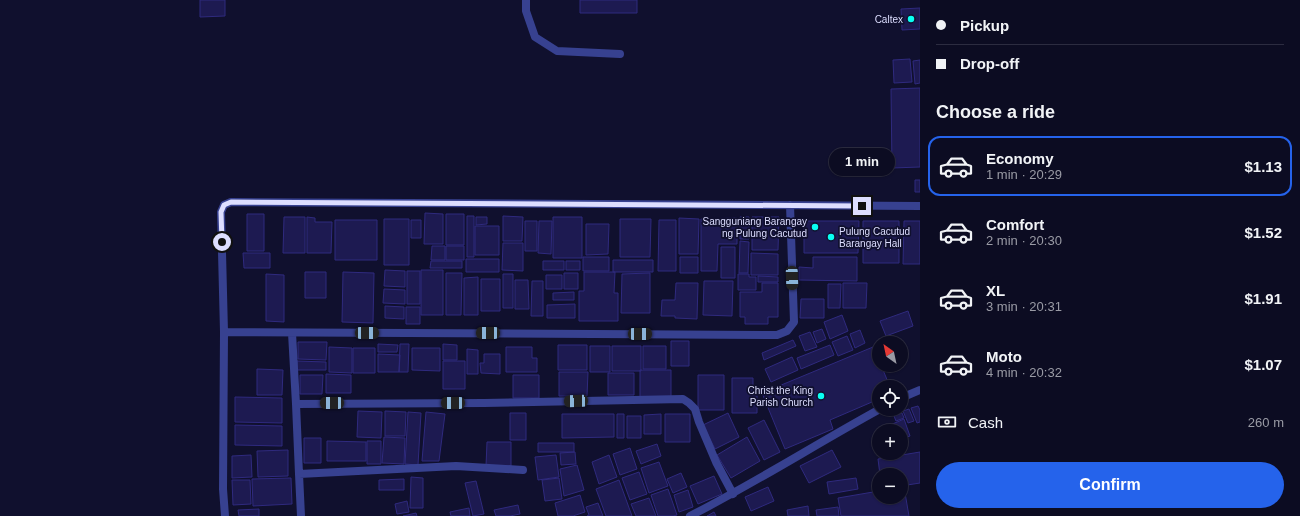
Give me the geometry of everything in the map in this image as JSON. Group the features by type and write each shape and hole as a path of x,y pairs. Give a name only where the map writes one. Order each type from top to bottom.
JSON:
{"street":[{"path":"526,0 526,11 535,37 557,51 620,54"},
{"path":"225,516 223,489 224,332 221,212 224,205 231,202 920,206"},
{"path":"224,332 777,335 787,331 794,322 790,205"},
{"path":"292,333 300,516"},
{"path":"908,395 920,390"},
{"path":"296,404 484,403 684,399 695,409 716,462 733,494"},
{"path":"690,516 733,494 872,413"},
{"path":"299,474 456,466 523,470"}],"building":[{"path":"200,0 225,0 225,16 200,17"},
{"path":"580,0 637,0 637,13 580,13"},
{"name":"Caltex","path":"920,8 920,29 902,30 901,9"},
{"path":"910,59 912,82 894,83 893,60"},
{"path":"920,60 920,83 915,84 913,61"},
{"path":"920,88 920,167 892,168 891,89"},
{"path":"915,180 920,180 920,192 915,192"},
{"path":"425,213 443,214 443,244 424,244"},
{"path":"247,214 264,214 264,251 247,251"},
{"path":"446,214 464,214 464,245 446,245"},
{"path":"467,216 474,216 474,257 467,257"},
{"path":"503,216 523,217 522,241 503,241"},
{"path":"284,217 305,217 305,253 283,253"},
{"path":"307,217 315,218 315,222 332,222 331,253 307,253"},
{"path":"476,217 487,217 487,224 476,225"},
{"path":"553,217 582,217 582,258 553,258"},
{"path":"740,217 749,217 749,239 740,239"},
{"path":"752,217 779,217 778,250 752,250"},
{"path":"679,218 699,219 698,254 679,254"},
{"path":"737,218 737,244 718,244 717,271 701,271 701,219"},
{"path":"384,219 409,219 409,265 384,265"},
{"path":"620,219 651,219 650,257 620,257"},
{"path":"335,220 377,220 377,260 335,260"},
{"path":"411,220 421,220 421,238 411,238"},
{"path":"659,220 676,220 676,271 658,271"},
{"path":"525,221 537,221 537,251 525,251"},
{"path":"539,221 552,221 551,254 538,253"},
{"name":"Pulung Cacutud Barangay Hall","path":"804,221 859,221 858,253 804,253"},
{"path":"863,221 899,221 899,263 863,263"},
{"path":"904,221 920,221 920,264 903,264"},
{"path":"586,224 609,224 608,254 586,255"},
{"path":"475,226 499,226 499,255 475,255"},
{"path":"740,241 749,242 748,273 739,273"},
{"path":"503,243 523,243 523,271 502,270"},
{"path":"432,246 445,246 445,260 431,260"},
{"path":"446,246 464,246 464,260 446,260"},
{"path":"721,247 735,247 735,278 721,278"},
{"path":"243,253 270,253 270,268 244,268"},
{"path":"751,253 778,254 778,275 751,275"},
{"path":"583,257 609,257 609,271 583,271"},
{"path":"680,257 698,257 698,273 680,273"},
{"path":"813,257 857,257 857,281 799,280 799,267 813,268"},
{"path":"466,259 499,259 499,272 466,272"},
{"path":"613,260 653,260 653,272 613,272"},
{"path":"431,261 462,261 462,268 430,268"},
{"path":"543,261 564,261 564,270 543,270"},
{"path":"566,261 580,261 580,270 566,270"},
{"path":"385,270 405,271 405,287 384,286"},
{"path":"421,270 443,270 443,315 421,315"},
{"path":"407,271 420,271 420,304 407,304"},
{"path":"305,272 326,272 326,298 305,298"},
{"path":"343,272 374,273 373,323 342,322"},
{"path":"584,272 615,272 614,293 618,293 618,321 579,321 579,291 584,291"},
{"path":"446,273 462,273 461,315 446,315"},
{"path":"564,273 578,273 578,289 564,289"},
{"path":"650,273 650,313 621,313 622,274"},
{"path":"266,274 284,275 284,322 266,321"},
{"path":"503,274 513,274 513,308 503,308"},
{"path":"738,274 749,274 749,277 756,277 756,290 738,290"},
{"path":"546,275 562,275 562,289 546,289"},
{"path":"758,276 778,277 778,282 758,282"},
{"path":"478,277 478,315 464,315 464,278"},
{"path":"481,279 500,279 500,311 481,311"},
{"path":"515,280 528,280 529,309 515,309"},
{"path":"532,281 543,281 543,316 531,316"},
{"path":"704,281 733,281 732,316 703,315"},
{"path":"676,283 698,283 697,319 661,316 662,300 675,300"},
{"path":"762,283 778,283 778,317 768,317 768,324 745,324 745,317 740,317 740,292 762,292"},
{"path":"843,283 867,283 866,308 843,308"},
{"path":"828,284 841,284 840,308 828,308"},
{"path":"384,289 405,290 405,304 383,303"},
{"path":"574,292 574,300 553,300 553,293"},
{"path":"801,299 824,299 824,318 800,318"},
{"path":"575,304 575,318 547,318 547,305"},
{"path":"385,306 404,307 404,319 385,318"},
{"path":"406,307 420,307 420,324 406,324"},
{"path":"908,311 913,326 886,336 880,321"},
{"path":"842,315 848,331 830,339 824,322"},
{"path":"822,329 826,339 817,343 813,332"},
{"path":"860,330 865,343 855,348 850,334"},
{"path":"810,332 817,347 805,351 799,336"},
{"path":"847,336 853,350 838,356 832,342"},
{"path":"793,340 796,346 764,360 762,353"},
{"path":"671,341 689,341 689,366 671,366"},
{"path":"298,342 327,342 326,360 298,359"},
{"path":"378,344 398,345 397,352 378,352"},
{"path":"400,344 409,344 408,372 399,372"},
{"path":"443,344 457,345 457,360 443,360"},
{"path":"558,345 587,345 587,370 558,370"},
{"path":"830,345 834,355 801,369 797,358"},
{"path":"590,346 610,346 610,372 590,372"},
{"path":"612,346 641,346 641,371 612,371"},
{"path":"643,346 666,346 666,369 643,369"},
{"path":"329,347 352,348 352,373 329,372"},
{"path":"506,347 532,347 532,358 537,358 537,372 506,372"},
{"name":"Christ the King Parish Church","path":"872,347 872,372 884,372 887,380 872,380 872,402 830,420 833,429 785,449 762,393"},
{"path":"353,348 375,348 375,373 353,373"},
{"path":"412,348 440,348 440,371 412,370"},
{"path":"467,349 478,350 478,374 467,374"},
{"path":"378,354 400,355 399,372 378,372"},
{"path":"484,354 500,354 500,374 481,373 480,363 484,363"},
{"path":"792,357 798,370 771,382 765,369"},
{"path":"297,361 326,362 326,370 297,370"},
{"path":"443,361 465,361 465,389 443,389"},
{"path":"257,369 283,370 282,395 257,395"},
{"path":"640,370 671,370 671,397 640,397"},
{"path":"559,372 588,372 587,396 559,396"},
{"path":"608,373 634,373 634,395 608,395"},
{"path":"326,374 351,375 351,393 326,393"},
{"path":"300,375 323,375 322,394 300,394"},
{"path":"513,375 539,375 539,398 513,398"},
{"path":"698,375 724,375 724,410 698,410"},
{"path":"732,378 753,378 753,393 757,393 757,413 732,413"},
{"path":"235,397 282,398 282,423 235,422"},
{"path":"918,406 920,410 920,422 917,423 911,408"},
{"path":"908,409 914,421 908,423 905,416 908,416"},
{"path":"358,411 382,412 381,438 357,437"},
{"path":"385,411 406,412 405,436 385,436"},
{"path":"408,412 421,413 418,465 405,464"},
{"path":"426,412 445,414 439,461 422,461"},
{"path":"510,413 526,413 526,440 510,440"},
{"path":"728,413 739,437 715,449 703,425"},
{"path":"562,414 614,414 614,437 562,438"},
{"path":"617,414 624,414 624,438 617,438"},
{"path":"661,414 661,434 644,434 644,415"},
{"path":"665,414 690,414 690,442 665,442"},
{"path":"627,416 641,416 641,438 627,438"},
{"path":"894,416 903,416 904,418 896,421"},
{"path":"904,419 906,424 893,424"},
{"path":"764,420 780,452 764,460 748,428"},
{"path":"235,425 282,426 282,446 235,445"},
{"path":"384,437 405,438 404,464 382,463"},
{"path":"747,437 760,461 731,478 717,455"},
{"path":"304,438 321,438 321,463 304,463"},
{"path":"327,441 366,442 366,461 327,461"},
{"path":"367,441 381,441 381,464 367,464"},
{"path":"487,442 511,442 511,466 486,466"},
{"path":"538,443 574,443 574,452 538,452"},
{"path":"657,444 661,456 641,464 636,451"},
{"path":"630,448 637,469 620,475 613,454"},
{"path":"288,450 288,476 258,477 257,451"},
{"path":"832,450 841,467 809,483 800,466"},
{"path":"575,452 576,464 561,465 560,453"},
{"path":"920,452 920,483 908,485 908,468 879,468 878,460 908,460 908,454"},
{"path":"251,455 252,477 232,478 232,456"},
{"path":"556,455 559,477 538,480 535,457"},
{"path":"609,455 617,477 599,484 592,462"},
{"path":"659,462 668,486 649,493 641,468"},
{"path":"577,465 584,490 564,496 560,469"},
{"path":"639,472 647,494 630,500 622,478"},
{"path":"681,473 687,487 673,493 667,479"},
{"path":"714,476 722,494 698,504 690,486"},
{"path":"411,477 423,478 423,508 410,508"},
{"path":"291,478 292,504 253,506 252,479"},
{"path":"559,478 562,499 545,501 542,480"},
{"path":"856,478 858,489 829,494 827,482"},
{"path":"404,479 404,490 379,490 379,480"},
{"path":"232,480 250,480 251,504 233,505"},
{"path":"619,480 632,516 606,516 596,489"},
{"path":"476,481 484,514 473,516 465,483"},
{"path":"768,487 774,501 751,511 745,497"},
{"path":"668,489 677,515 658,516 651,495"},
{"path":"688,490 693,507 679,512 674,495"},
{"path":"872,492 872,504 907,504 909,516 841,516 838,498"},
{"path":"580,495 585,512 573,516 558,516 555,503"},
{"path":"649,498 656,516 636,516 631,504"},
{"path":"407,501 409,512 397,514 395,504"},
{"path":"598,503 603,516 587,516 589,515 586,507"},
{"path":"518,505 520,514 496,516 494,510"},
{"path":"808,506 809,516 788,516 787,510"},
{"path":"838,507 839,516 817,516 816,510"},
{"path":"469,508 470,516 451,516 450,512"},
{"path":"259,509 259,516 239,516 238,510"},
{"path":"714,512 716,516 707,516"},
{"path":"416,513 417,516 403,516"}],"place":[{"name":"Caltex","path":"911,19"},
{"name":"Sangguniang Barangay ng Pulung Cacutud","path":"815,227"},
{"name":"Pulung Cacutud Barangay Hall","path":"831,237"},
{"name":"Christ the King Parish Church","path":"821,396"}],"route":[{"path":"222,242 221,212 224,205 231,202 862,206"}]}
